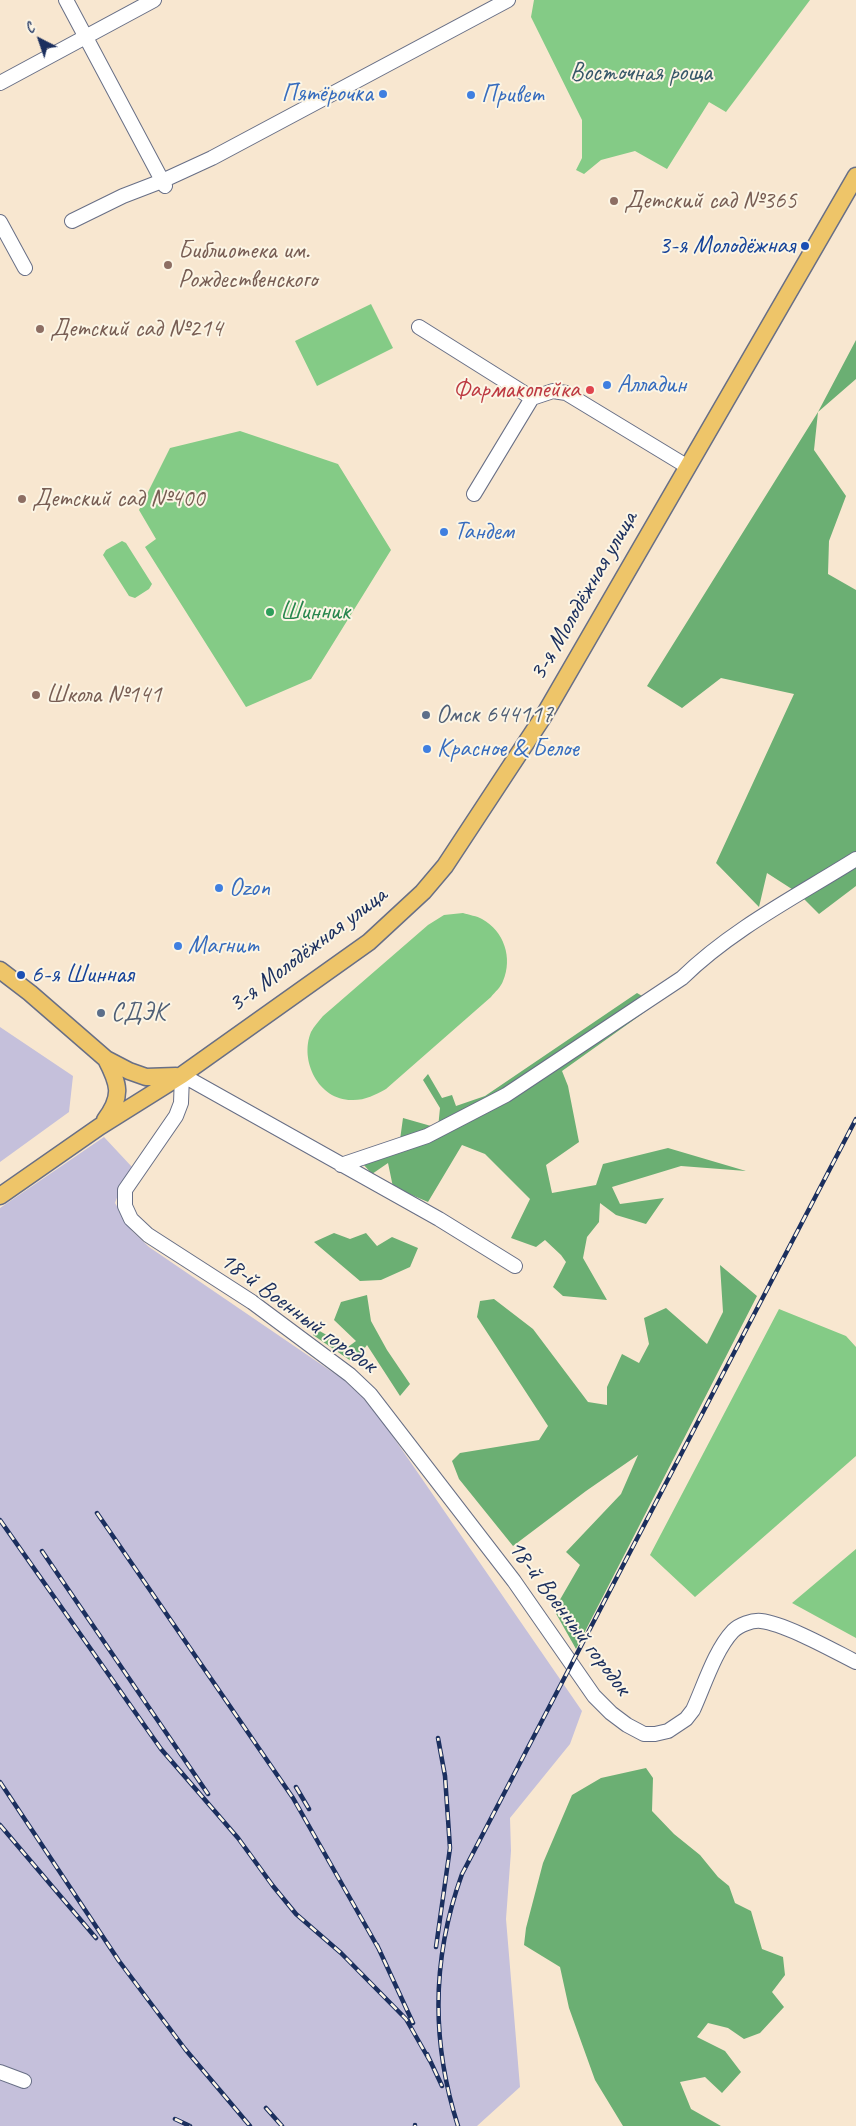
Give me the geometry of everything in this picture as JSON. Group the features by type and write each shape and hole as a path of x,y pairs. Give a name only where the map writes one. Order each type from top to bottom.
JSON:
{"main road":[{"name":"3-я Молодёжная улица","path":"0,1196 99,1127 182,1076 369,942 422,892 445,866 543,717 856,176"},
{"path":"0,970 30,993 106,1059 146,1078 182,1076"},
{"path":"99,1127 114,1107 118,1090 116,1078 106,1059"}],"street":[{"path":"66,0 164,183"},
{"path":"0,83 154,0"},
{"path":"72,221 123,196 164,183 508,0"},
{"path":"0,222 25,268"},
{"path":"419,327 532,398"},
{"path":"474,494 532,398 553,391 566,393 688,467"},
{"path":"341,1165 428,1136 506,1095 682,978 701,960 738,933 856,858"},
{"path":"182,1076 439,1219 515,1266"},
{"name":"18-й Военный городок","path":"182,1076 181,1103 176,1116 125,1190 124,1206 131,1220 148,1235 252,1302 350,1375 370,1394 514,1581 594,1696 611,1713 626,1725 644,1734 668,1731 686,1719 693,1710 722,1645 734,1630 759,1620 776,1625 856,1662"},
{"path":"0,2072 24,2081"}],"shaded area":[{"path":"0,1027 73,1076 69,1112 0,1162"},
{"path":"104,1137 132,1167 123,1181 115,1203 132,1231 149,1247 344,1380 363,1398 387,1428 582,1711 570,1744 510,1818 511,1851 506,1919 520,2087 477,2126 0,2126 0,1208"}],"green space":[{"name":"Восточная роща","path":"534,0 810,0 726,112 709,102 667,169 635,151 601,160 584,174 576,170 582,158 582,120 531,17"},
{"path":"371,304 393,348 317,386 295,341"},
{"path":"856,340 856,379 818,412"},
{"path":"818,412 814,450 846,496 829,541 828,574 856,590 856,886 819,914 798,893 767,873 759,907 716,863 794,694 721,678 682,708 647,686"},
{"name":"Шинник","path":"240,431 338,464 391,550 311,679 246,707 145,547 156,539 139,510 170,448"},
{"path":"122,541 126,543 152,584 149,589 135,598 129,596 103,555 106,550"},
{"path":"463,913 475,916 490,924 501,938 507,954 506,972 502,983 491,997 386,1089 370,1097 358,1100 341,1099 330,1094 322,1087 310,1067 308,1043 315,1026 323,1016 428,925 444,915"},
{"path":"637,993 656,1004 562,1071 568,1086 579,1142 546,1165 552,1193 596,1185 603,1164 668,1148 746,1171 681,1166 612,1187 620,1204 664,1198 646,1224 616,1215 600,1203 599,1222 587,1237 583,1258 607,1300 563,1296 553,1287 566,1262 561,1255 545,1240 536,1247 511,1238 530,1199 485,1154 462,1145 428,1202 393,1187 388,1163 372,1174 354,1154 399,1147 403,1118 438,1128 440,1108 423,1080 428,1074 442,1098 452,1095 456,1106 485,1096"},
{"path":"334,1233 350,1239 366,1233 377,1246 392,1237 418,1248 410,1267 381,1280 360,1281 314,1242"},
{"path":"720,1265 757,1296 576,1649 554,1610 580,1565 566,1552 621,1494 638,1455 586,1491 513,1546 459,1479 452,1461 460,1453 539,1440 548,1426 477,1317 480,1301 494,1299 533,1329 588,1402 607,1405 607,1387 622,1354 639,1363 649,1344 644,1318 666,1308 707,1344 723,1312"},
{"path":"367,1295 371,1321 387,1350 410,1384 400,1396 367,1345 354,1363 313,1335 316,1329 348,1347 356,1341 334,1320 341,1302"},
{"path":"779,1309 846,1336 856,1347 856,1456 695,1597 650,1555"},
{"path":"856,1549 856,1638 792,1603"},
{"path":"646,1768 653,1778 652,1811 674,1834 700,1855 718,1877 729,1886 735,1903 751,1911 762,1949 783,1957 785,1975 772,1992 784,2007 760,2033 744,2039 728,2028 708,2023 697,2037 725,2051 741,2072 722,2093 705,2077 680,2082 691,2109 721,2126 623,2126 595,2080 569,2008 560,1967 524,1945 526,1928 543,1863 572,1795 601,1778"}],"railway":[{"path":"458,2126 443,2063 439,2031 439,2000 440,1968 445,1937 452,1905 462,1874 856,1119"},
{"path":"97,1513 293,1798 380,1951"},
{"path":"0,1520 161,1749 238,1838 296,1914 341,1953 406,2019 430,2061"},
{"path":"42,1551 208,1794"},
{"path":"436,1947 450,1848 445,1776 438,1738"},
{"path":"0,1782 119,1961 185,2049 250,2126"},
{"path":"296,1787 309,1809"},
{"path":"0,1825 96,1938"},
{"path":"377,1945 413,2023"},
{"path":"427,2054 442,2086"},
{"path":"266,2108 282,2126"},
{"path":"175,2119 190,2126"}],"place":[{"name":"Пятёрочка","path":"383,94"},
{"name":"Привет","path":"471,95"},
{"name":"Детский сад №365","path":"614,201"},
{"name":"3-я Молодёжная","path":"805,246"},
{"name":"Библиотека им. Рождественского","path":"168,265"},
{"name":"Детский сад №214","path":"40,329"},
{"name":"Алладин","path":"607,385"},
{"name":"Фармакопейка","path":"590,390"},
{"name":"Детский сад №400","path":"22,499"},
{"name":"Тандем","path":"444,532"},
{"name":"Шинник","path":"270,612"},
{"name":"Школа №141","path":"36,695"},
{"name":"Омск 644117","path":"426,715"},
{"name":"Красное & Белое","path":"427,749"},
{"name":"Ozon","path":"219,888"},
{"name":"Магнит","path":"178,946"},
{"name":"6-я Шинная","path":"21,975"},
{"name":"СДЭК","path":"101,1013"}]}
